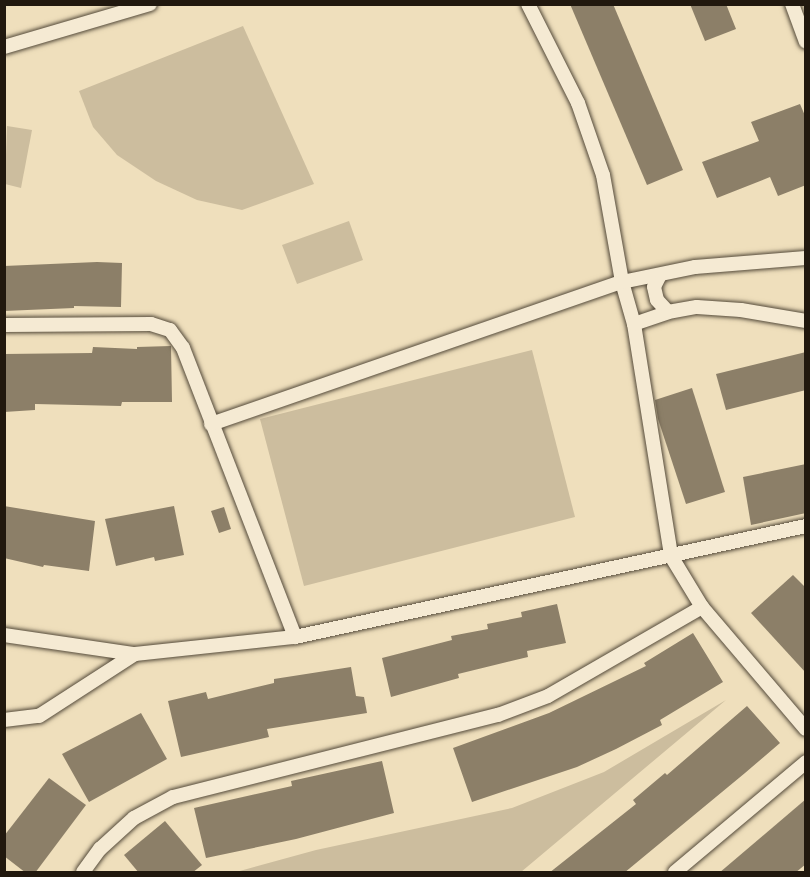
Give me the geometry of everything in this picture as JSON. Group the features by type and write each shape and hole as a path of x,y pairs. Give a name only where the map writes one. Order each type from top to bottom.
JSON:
{"street":[{"path":"4,47 150,4"},
{"path":"528,4 578,103 603,175 622,282 634,324 671,556 702,607 806,729"},
{"path":"792,4 806,42"},
{"path":"211,424 622,282 695,267 806,258"},
{"path":"660,275 654,287 657,300 668,312"},
{"path":"634,324 668,312 697,307 741,310 806,321"},
{"path":"4,325 151,324 170,330 183,348 295,637"},
{"path":"4,635 135,654 295,637 806,526"},
{"path":"83,873 99,849 134,818 173,797 498,715 548,696 702,607"},
{"path":"4,720 39,716 135,654"},
{"path":"675,873 806,762"}],"shaded area":[{"path":"243,26 314,184 242,210 197,200 156,181 117,155 93,127 79,91"},
{"path":"7,126 32,130 21,188 5,184"},
{"path":"349,221 363,260 297,284 282,245"},
{"path":"532,350 575,517 304,586 260,419"},
{"path":"726,700 521,872 236,872 316,850 512,808 604,772"}],"building":[{"path":"570,4 613,4 683,170 647,185"},
{"path":"690,4 726,4 736,29 705,41"},
{"path":"800,104 806,118 806,185 778,196 770,177 717,198 702,162 759,141 751,122"},
{"path":"122,263 121,307 74,306 74,308 4,311 4,266"},
{"path":"171,346 172,402 122,402 121,406 35,404 35,410 4,412 4,354 92,353 93,347 137,349 137,347"},
{"path":"806,352 806,390 726,410 716,374"},
{"path":"692,388 725,492 686,504 658,419 655,400"},
{"path":"806,464 806,513 751,525 743,477"},
{"path":"4,506 95,521 89,571 44,565 43,567 4,558"},
{"path":"174,506 184,555 155,561 154,557 116,566 105,519"},
{"path":"224,507 231,529 219,533 211,511"},
{"path":"793,575 806,588 806,673 751,613"},
{"path":"557,604 566,643 527,651 528,657 458,674 459,678 391,697 382,658 452,640 451,636 488,629 487,624 522,617 521,612"},
{"path":"693,633 723,682 660,720 662,725 616,749 577,767 472,802 453,748 549,713 646,666 644,663"},
{"path":"351,667 356,696 364,697 367,713 267,729 269,737 181,757 168,701 206,692 208,699 274,683 274,679"},
{"path":"747,706 780,743 745,773 624,873 549,873 636,804 633,800 665,773 667,775"},
{"path":"141,713 167,759 89,802 62,754"},
{"path":"382,761 394,813 296,839 206,858 194,808 292,786 291,781"},
{"path":"49,778 86,805 35,873 26,873 4,856 4,836"},
{"path":"806,799 806,864 795,873 719,873"},
{"path":"165,821 202,865 192,873 139,873 124,855"}]}
